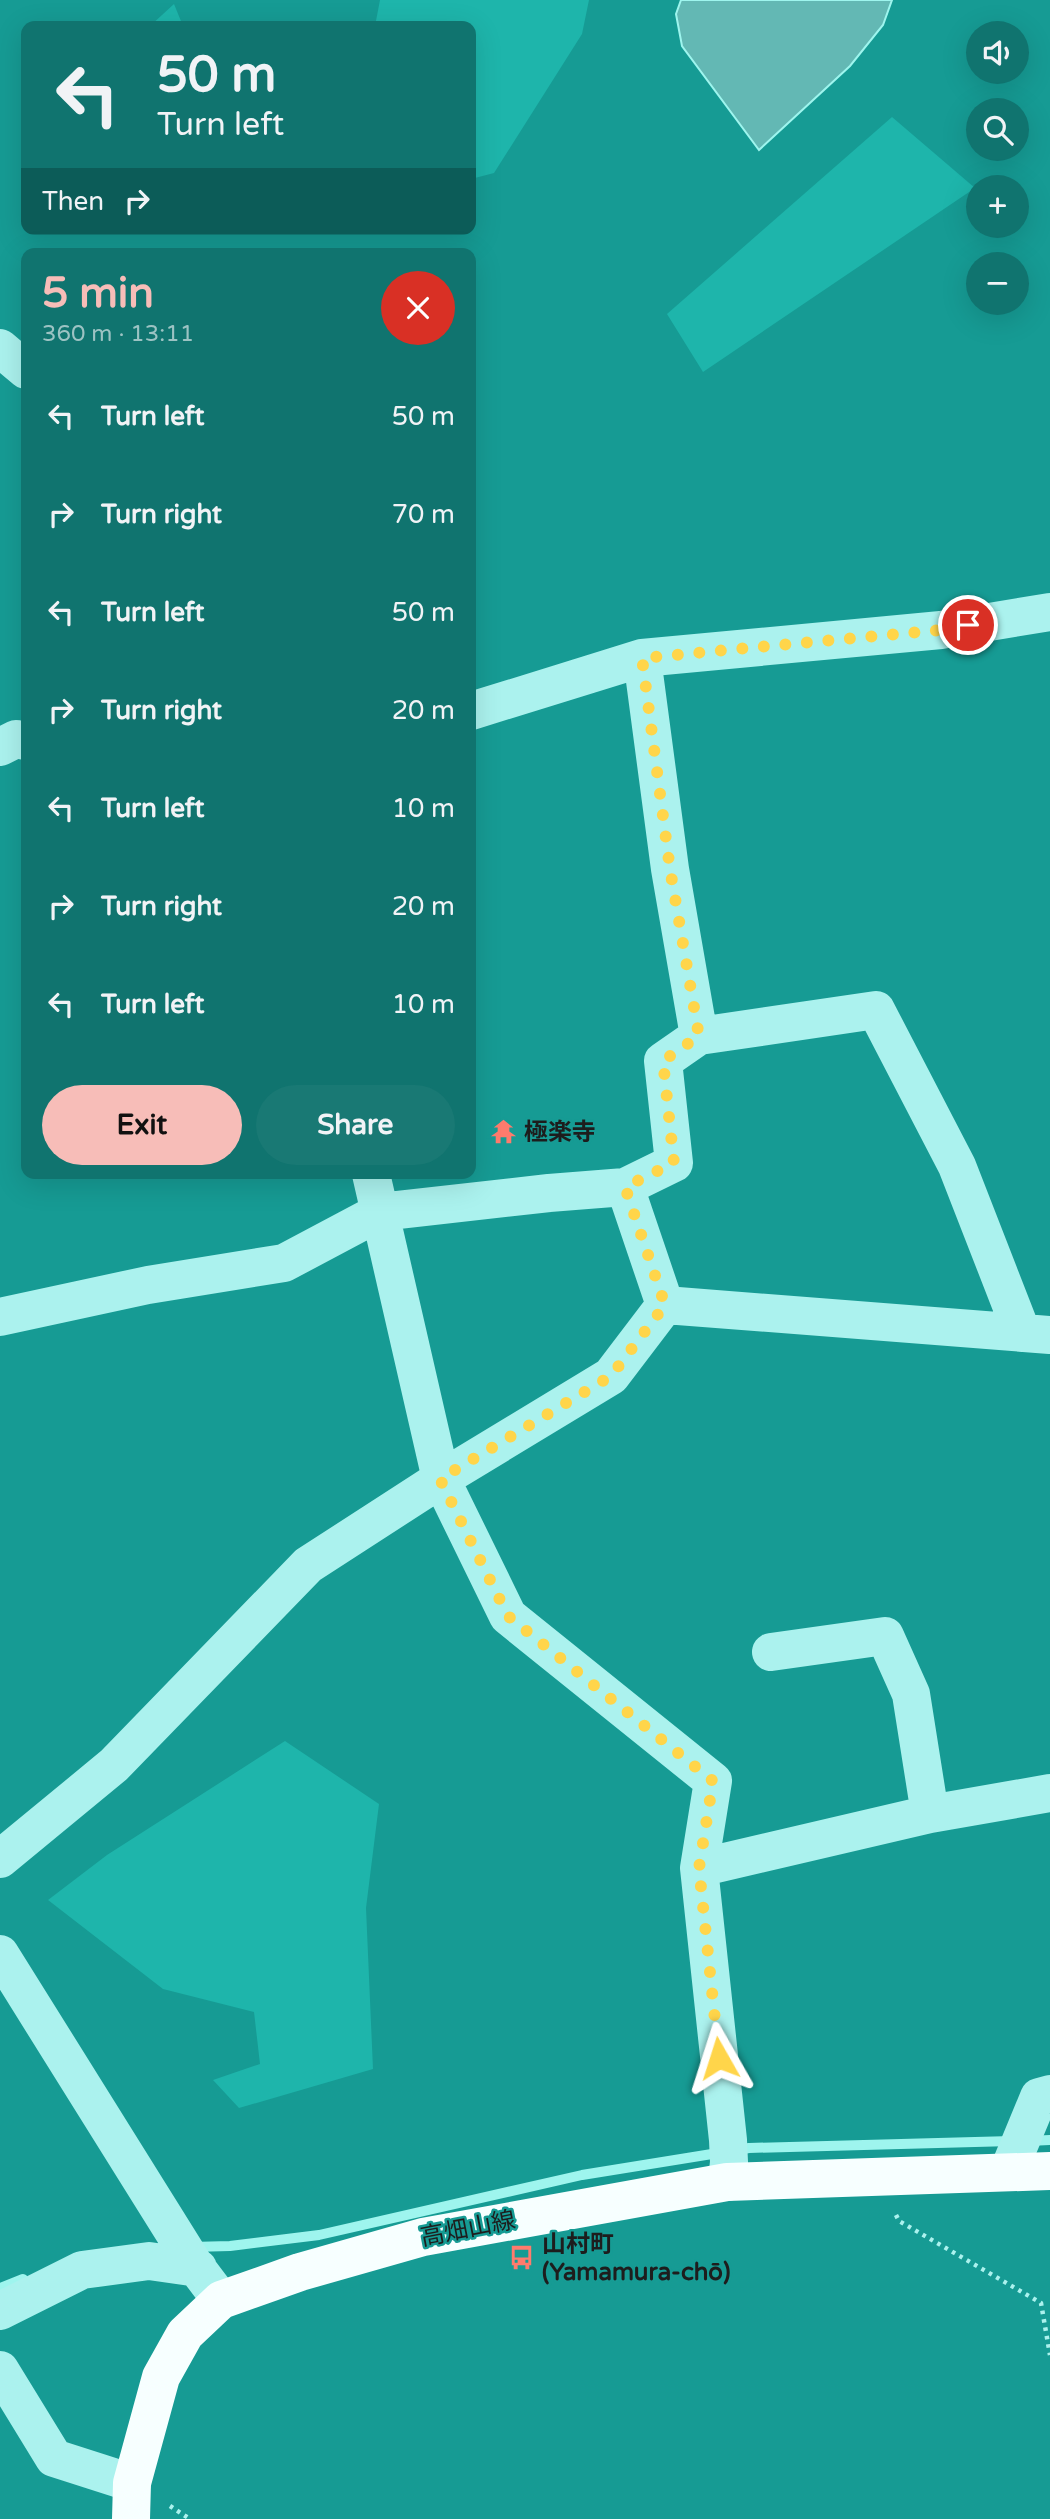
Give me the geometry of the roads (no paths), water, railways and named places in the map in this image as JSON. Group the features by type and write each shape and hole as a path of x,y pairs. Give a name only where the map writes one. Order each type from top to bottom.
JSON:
{"main road":[{"name":"高畑山線","path":"132,2501 161,2378 185,2334 221,2300 300,2272 423,2237 728,2161 879,2175 1050,2171"}],"street":[{"path":"0,348 21,366"},
{"path":"476,709 642,658 941,630 1050,611"},
{"path":"642,658 670,869 699,1036"},
{"path":"0,747 16,739 21,740"},
{"path":"0,1317 148,1285 284,1263 380,1212 625,1187 674,1163 663,1061 699,1036 876,1010 957,1166 1036,1334 665,1305"},
{"path":"372,1179 440,1479 508,1616 713,1781 699,1868 728,2161"},
{"path":"625,1187 665,1305"},
{"path":"0,1859 114,1765 308,1565 440,1479 611,1376 665,1305"},
{"path":"771,1651 885,1636 911,1694 930,1814"},
{"path":"699,1868 930,1814 1050,1793"},
{"path":"0,1954 171,2229 221,2300"},
{"path":"1008,2172 1039,2097 1050,2094"},
{"path":"0,2311 82,2270 149,2260 196,2266"},
{"path":"0,2371 54,2458 132,2501"}],"water":[{"path":"681,0 892,0 883,25 850,66 759,150 682,46 676,14"}],"waterway":[{"path":"1028,2141 1050,2140"},
{"path":"191,2247 230,2246 319,2235 582,2175 749,2148 1012,2141"},
{"path":"0,2288 23,2279"}],"place":[{"name":"極楽寺","path":"504,1132"},
{"name":"山村町 (Yamamura-chō)","path":"522,2258"}]}
